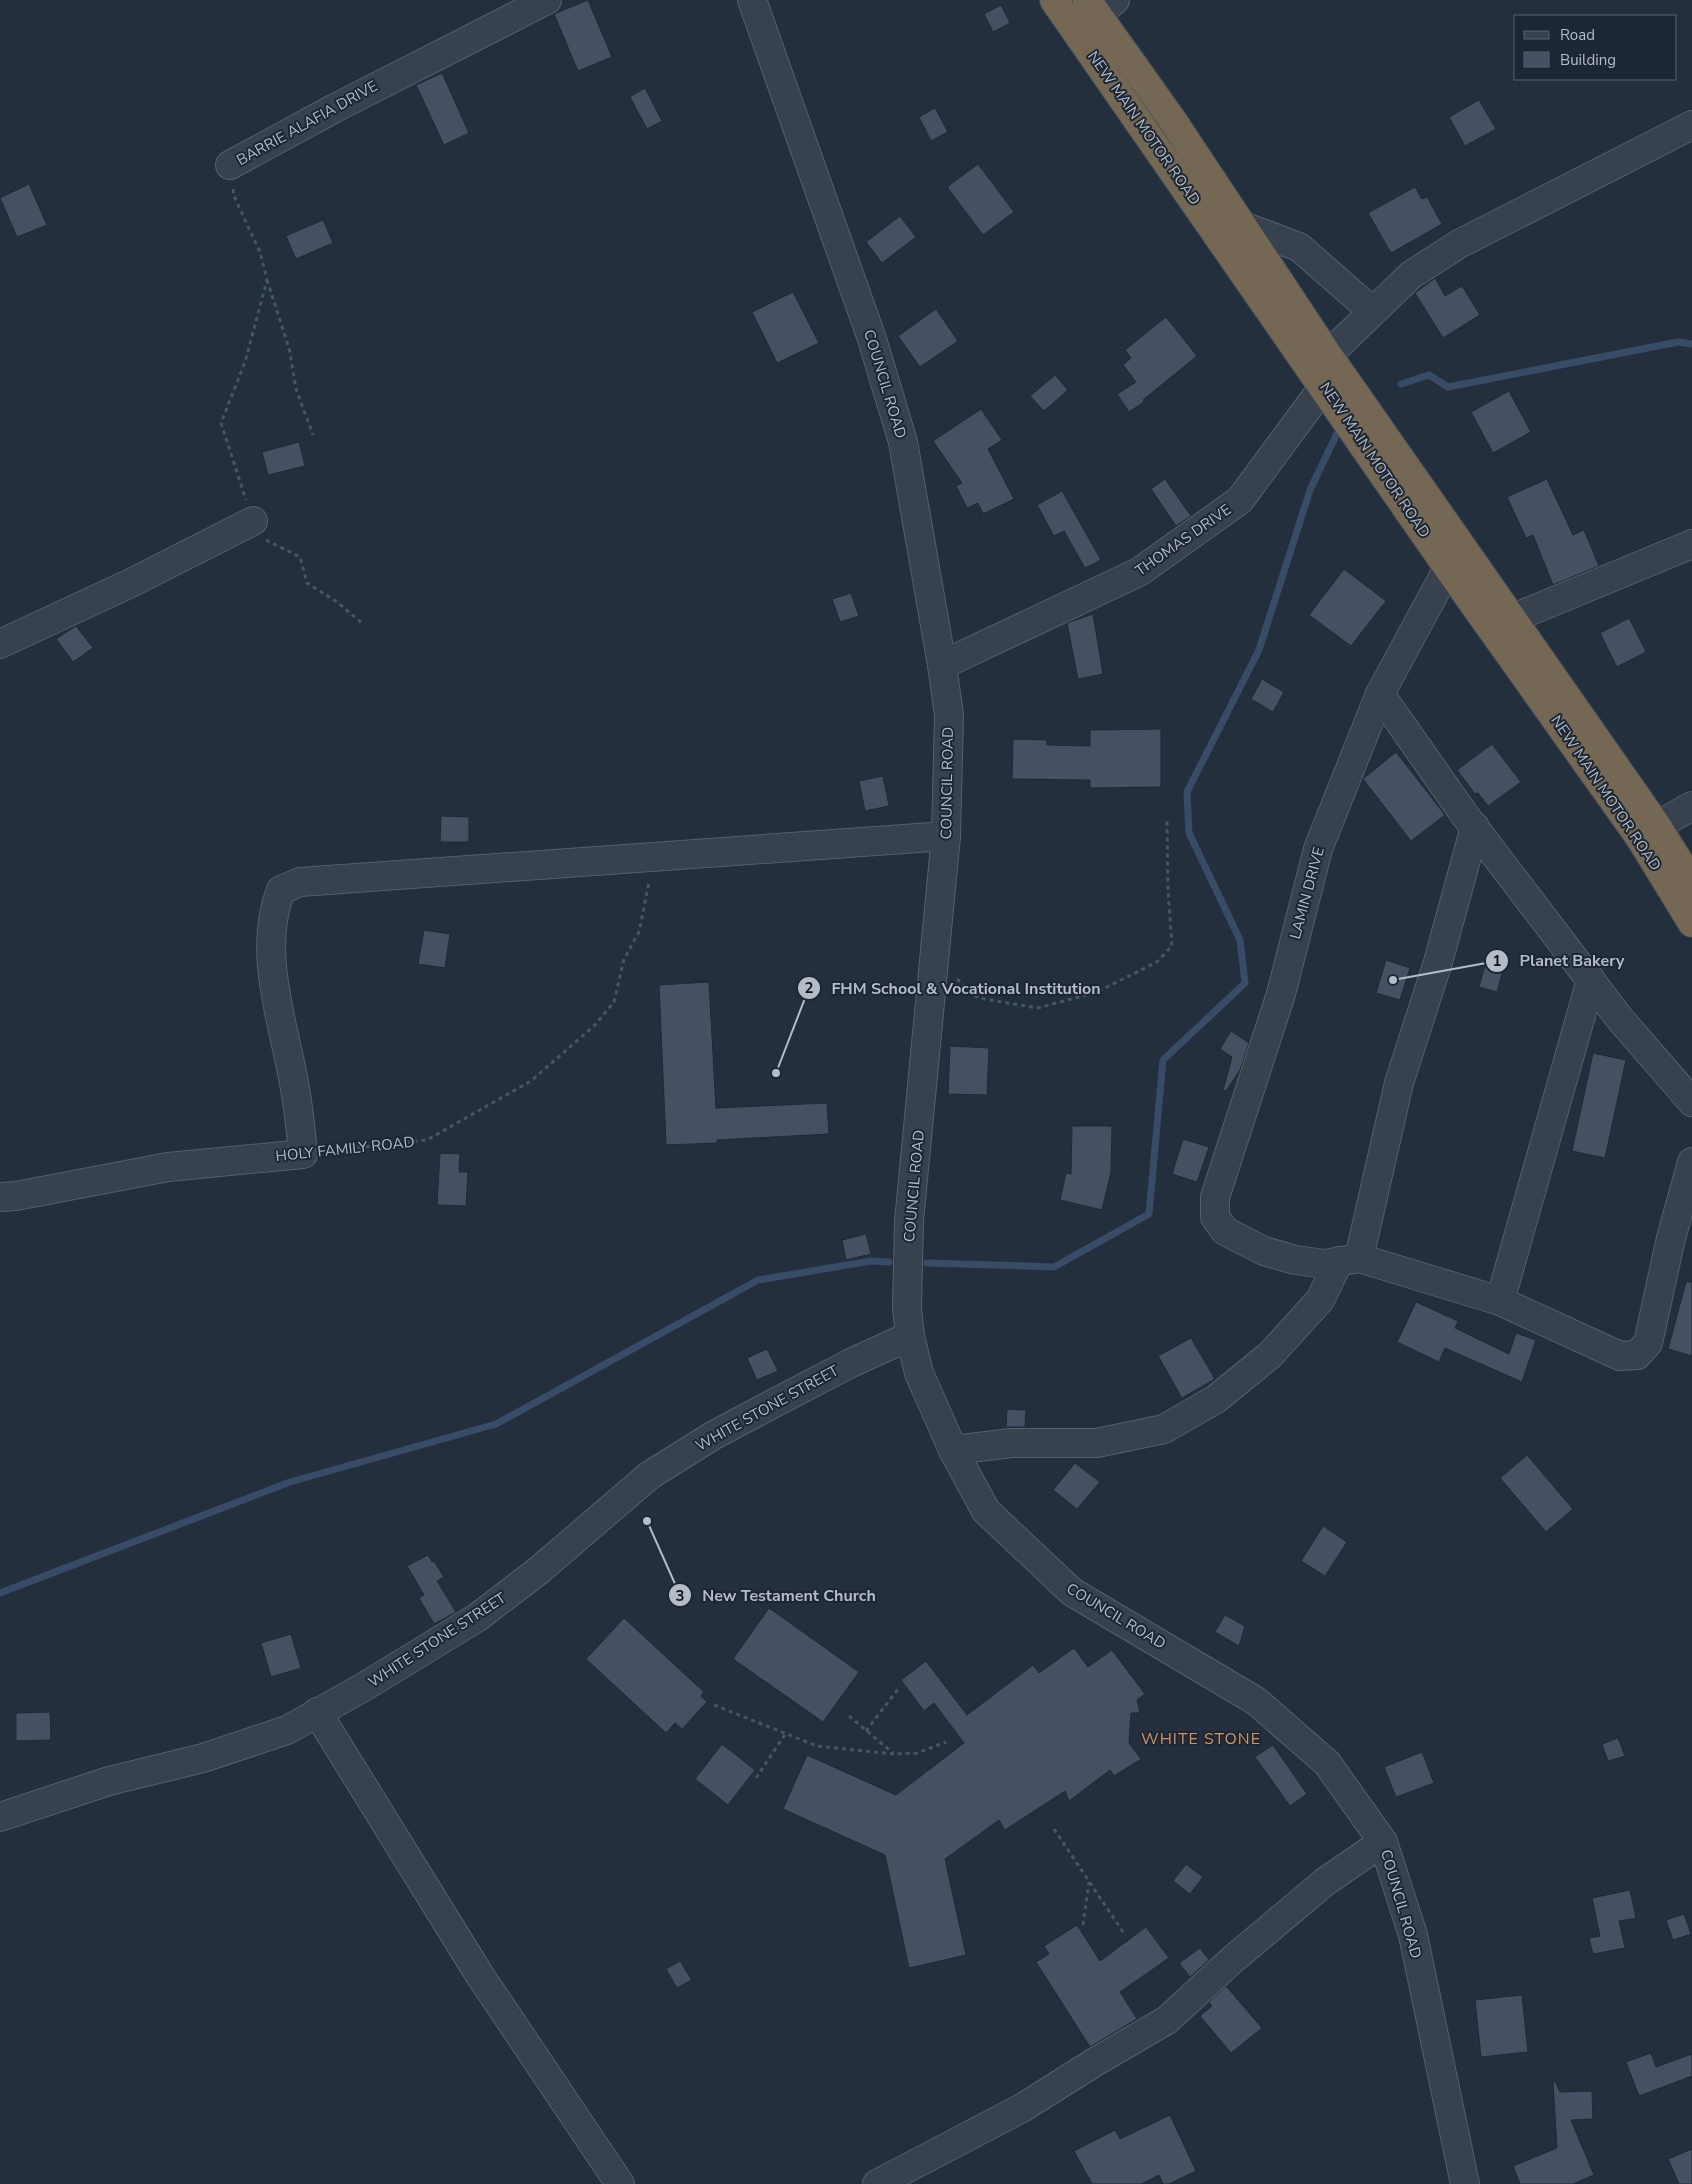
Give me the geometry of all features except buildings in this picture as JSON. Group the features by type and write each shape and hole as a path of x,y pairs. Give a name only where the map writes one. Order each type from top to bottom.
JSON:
{"highway":[{"name":"NEW MAIN MOTOR ROAD","path":"1054,0 1324,386 1448,568 1640,838 1692,923"},
{"name":"NEW MAIN MOTOR ROAD","path":"1100,5 1328,355 1656,826 1692,883"}],"street":[{"name":"BARRIE ALAFIA DRIVE","path":"230,165 361,94 547,0"},
{"name":"COUNCIL ROAD","path":"752,0 872,339 903,442 942,665 948,715 946,836 936,961 909,1221 907,1308 910,1336 919,1373 953,1450 986,1512 1072,1592 1256,1702 1327,1763 1383,1842 1412,1935 1465,2184"},
{"path":"1328,355 1411,275 1459,244 1692,124"},
{"path":"1243,226 1299,247 1372,311"},
{"name":"THOMAS DRIVE","path":"942,665 1139,572 1240,500 1324,386"},
{"path":"0,644 132,582 253,521"},
{"path":"1511,619 1692,544"},
{"name":"LAMIN DRIVE","path":"1349,1260 1325,1264 1295,1260 1264,1251 1225,1231 1215,1217 1215,1197 1281,994 1318,849 1380,694 1448,568"},
{"path":"1380,694 1475,827 1620,1019 1692,1102"},
{"path":"1656,826 1692,806"},
{"path":"953,1450 1012,1443 1097,1443 1164,1429 1216,1399 1270,1355 1320,1300 1349,1260 1399,1083 1438,962 1475,827"},
{"path":"303,1154 295,1090 275,988 271,945 274,908 282,890 300,882 946,836"},
{"path":"1500,1302 1591,980"},
{"name":"HOLY FAMILY ROAD","path":"0,1197 16,1196 168,1167 303,1154"},
{"path":"1349,1260 1500,1302 1620,1356 1637,1355 1648,1343 1671,1238 1692,1162"},
{"name":"WHITE STONE STREET","path":"0,1816 109,1781 203,1758 287,1730 362,1688 478,1617 538,1571 650,1475 748,1417 851,1363 910,1336"},
{"path":"317,1712 479,1974 620,2184"},
{"path":"878,2184 1022,2108 1167,2020 1232,1960 1326,1881 1383,1842"}],"path":[{"name":"BARRIE ALAFIA DRIVE","path":"230,165 234,196 260,252 267,280 245,362 221,424 253,521"},
{"path":"267,280 289,348 296,389 313,435"},
{"path":"253,521 258,535 280,549 300,557 306,583 337,602 363,624"},
{"path":"936,961 978,998 1038,1008 1097,992 1157,962 1172,946 1168,890 1168,821"},
{"name":"HOLY FAMILY ROAD","path":"303,1154 426,1140 531,1081 595,1025 614,1002 624,959 639,932 654,857"},
{"path":"866,1731 898,1689"},
{"path":"714,1705 817,1746 893,1754 917,1753 946,1742"},
{"path":"849,1716 893,1754"},
{"path":"756,1778 786,1733"},
{"path":"1054,1828 1125,1935"},
{"path":"1083,1925 1089,1882"}],"waterway":[{"path":"1401,384 1429,375 1448,387 1678,342 1692,344"},
{"path":"927,1263 1054,1267 1149,1214 1163,1060 1245,983 1240,940 1189,833 1187,792 1259,650 1310,490 1340,427"},
{"path":"0,1593 290,1482 496,1424 758,1280 871,1261 889,1262"}],"place":[{"name":"Planet Bakery","path":"1393,980"},
{"name":"FHM School & Vocational Institution","path":"776,1073"},
{"name":"New Testament Church","path":"647,1521"}],"district":[{"name":"WHITE STONE","path":"1201,1739"}]}
